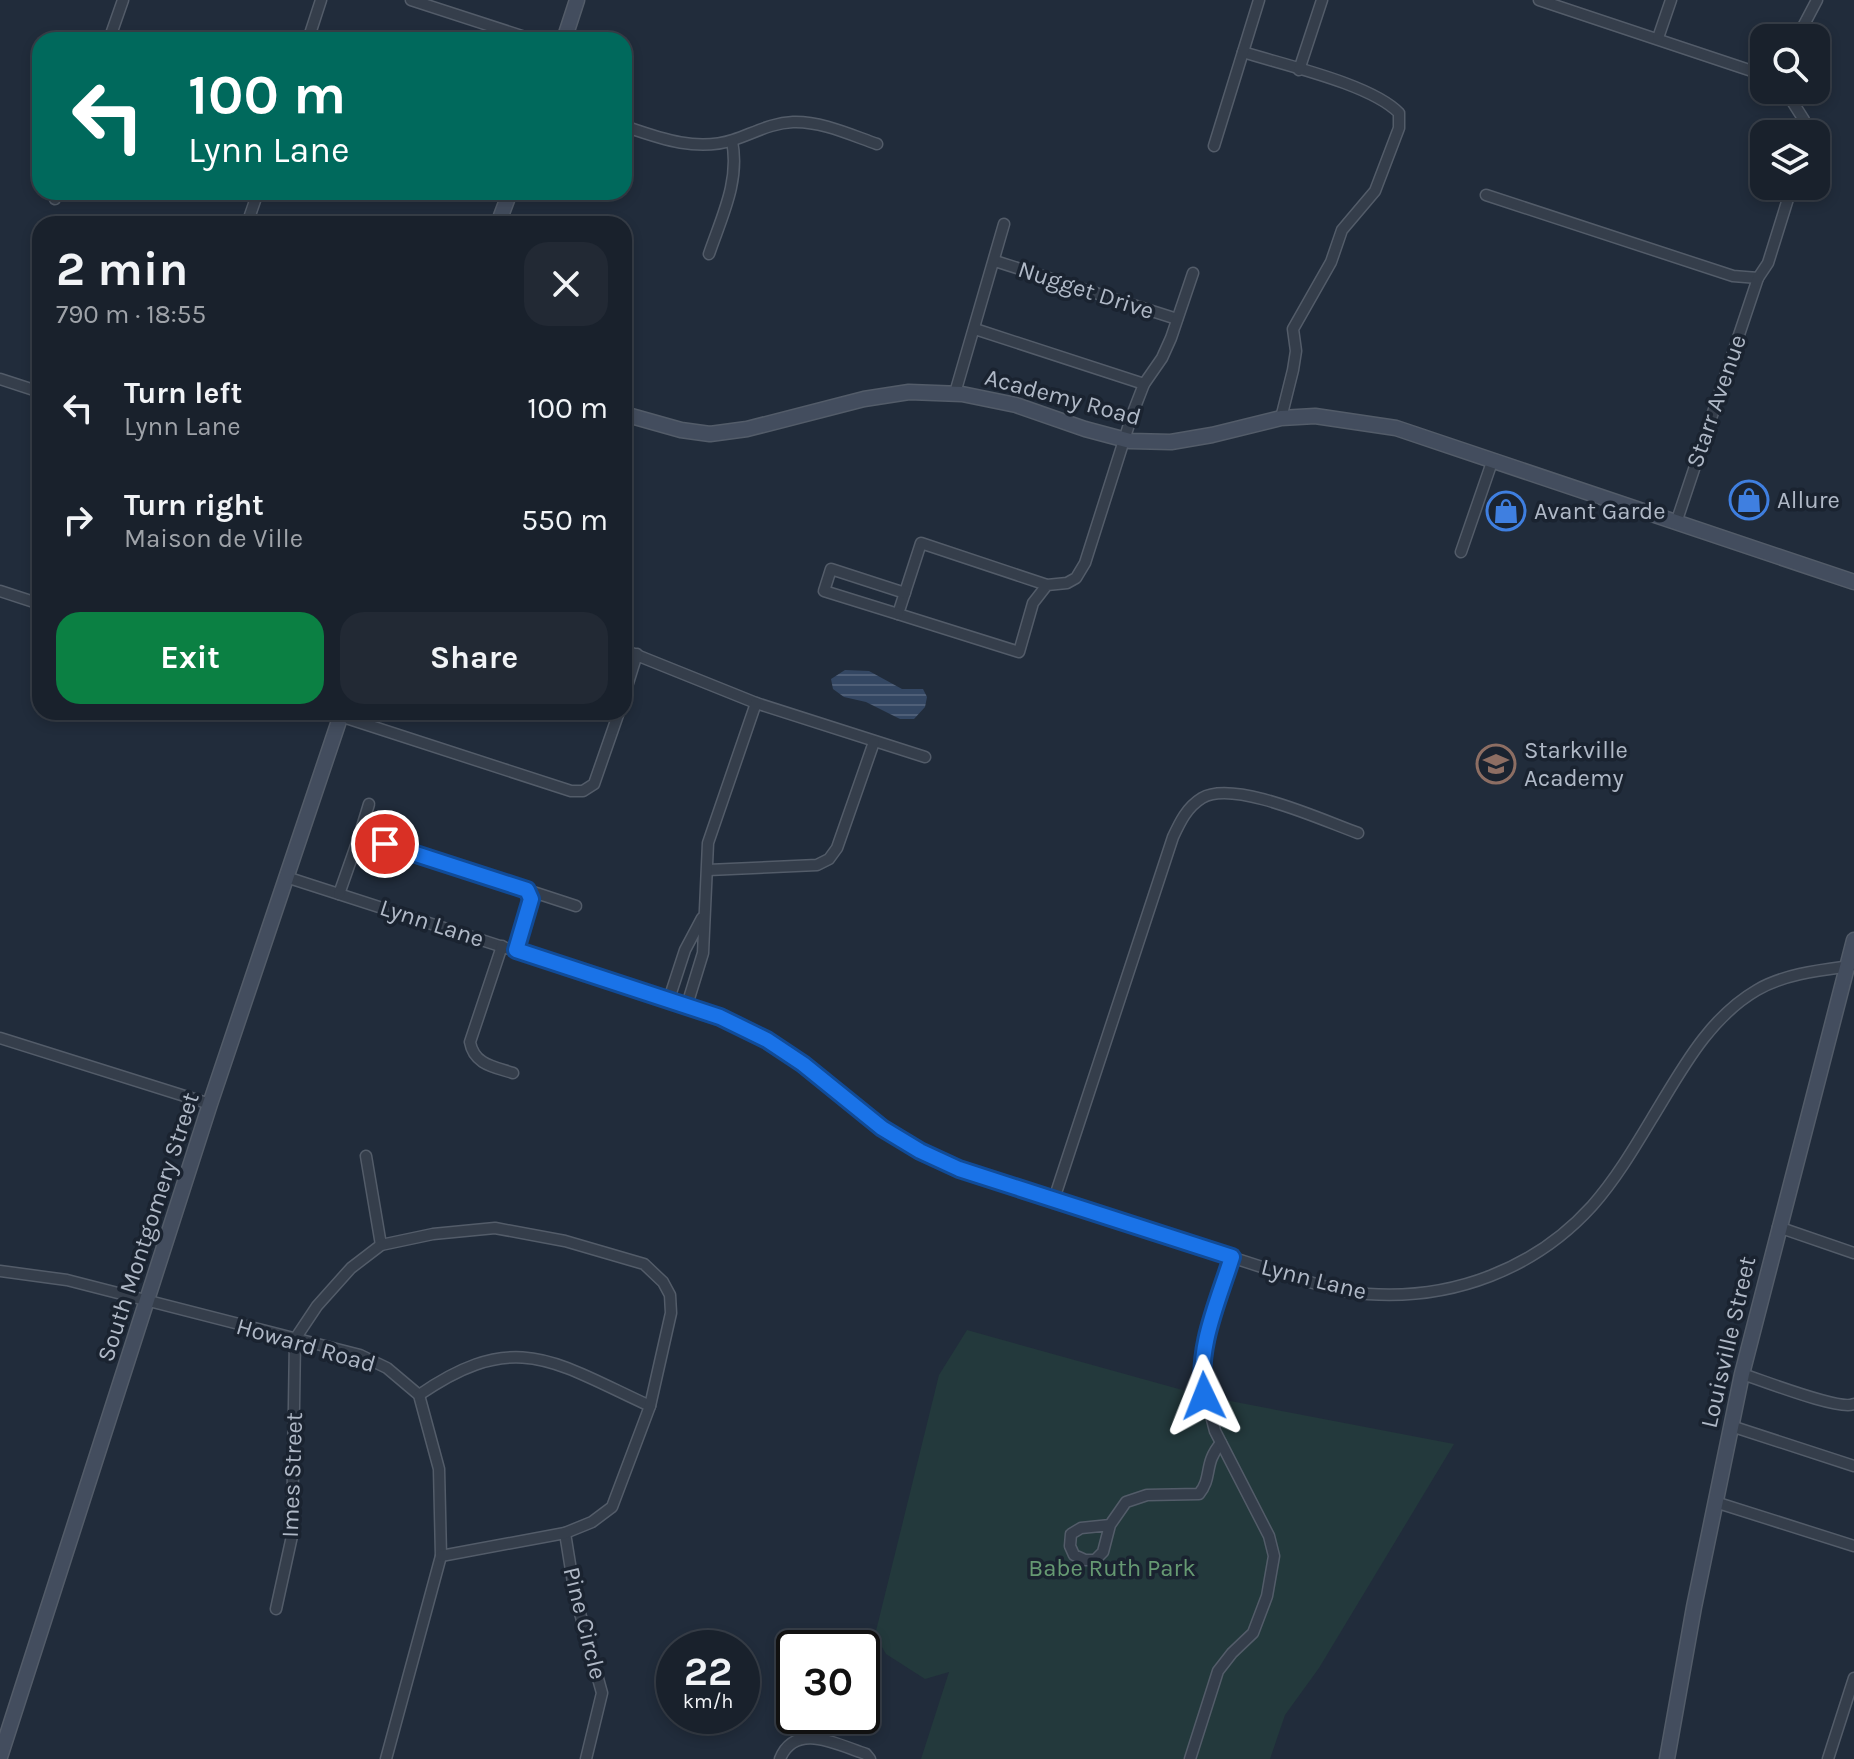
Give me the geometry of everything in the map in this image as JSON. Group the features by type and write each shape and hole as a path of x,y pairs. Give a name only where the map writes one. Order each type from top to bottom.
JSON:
{"street":[{"path":"112,32 123,0"},
{"path":"311,32 321,0"},
{"path":"411,0 509,32"},
{"path":"567,32 577,0"},
{"path":"1214,146 1259,0"},
{"path":"1299,70 1322,0"},
{"path":"1539,0 1750,70"},
{"path":"1658,38 1671,0"},
{"path":"1804,24 1817,0"},
{"path":"1243,52 1363,90 1387,101 1399,113 1399,128 1375,191 1342,230 1331,262 1293,329 1296,351 1281,418"},
{"path":"632,129 678,143 705,145 732,141 768,125 795,122 826,127 877,144"},
{"path":"709,254 732,188 735,158 732,141"},
{"path":"1486,195 1733,276 1758,278"},
{"name":"Starr Avenue","path":"1676,523 1758,278 1768,263 1788,200"},
{"path":"955,393 1004,224"},
{"name":"Nugget Drive","path":"995,261 1177,319"},
{"path":"898,614 921,543 1047,585 1067,583 1076,578 1085,563 1123,439 1144,384 1162,358 1193,273"},
{"path":"975,329 1144,384"},
{"path":"0,379 32,389"},
{"name":"Academy Road","path":"632,416 681,430 710,434 747,429 864,399 909,392 955,393 1016,405 1123,439 1171,442 1281,418 1315,416 1396,428 1854,582"},
{"path":"1461,552 1492,462"},
{"path":"905,593 831,569 824,591 1019,652 1033,603 1047,585"},
{"path":"0,591 32,601"},
{"path":"632,652 756,703 925,757"},
{"path":"632,670 637,654"},
{"path":"687,1005 703,953 708,843 756,703"},
{"name":"South Montgomery Street","path":"0,1757 210,1104 339,720"},
{"path":"359,720 571,791 583,791 594,784 616,720"},
{"path":"708,870 817,865 829,859 837,848 874,742"},
{"path":"1054,1199 1173,837 1189,808 1203,797 1217,792 1238,793 1358,833"},
{"path":"339,894 369,804"},
{"path":"358,840 385,844 576,906"},
{"name":"Lynn Lane","path":"286,877 720,1017 767,1040 803,1064 882,1128 920,1151 959,1169 1322,1285 1366,1294 1410,1294 1455,1288 1492,1276 1527,1259 1560,1237 1592,1206 1620,1170 1706,1034 1731,1008 1758,989 1783,979 1850,966"},
{"path":"516,950 531,899 527,890"},
{"path":"669,999 685,950 703,916"},
{"name":"Louisville Street","path":"1667,1759 1742,1374 1778,1227 1850,966 1854,940"},
{"path":"502,946 470,1042 478,1061 513,1073"},
{"path":"0,1038 210,1104"},
{"path":"366,1156 381,1245"},
{"path":"1778,1227 1854,1253"},
{"path":"295,1339 317,1306 351,1268 381,1245 433,1234 495,1228 565,1241 644,1264 663,1282 670,1295 671,1313 650,1406 612,1507 592,1522 565,1533 441,1556"},
{"path":"1190,1759 1218,1671 1253,1633 1267,1596 1274,1556 1269,1536 1221,1443 1204,1396 1201,1377 1203,1351 1232,1257"},
{"name":"Howard Road","path":"0,1271 67,1280 147,1303 360,1355 387,1368 419,1395"},
{"name":"Imes Street","path":"276,1609 292,1536 295,1339"},
{"path":"386,1759 441,1556 439,1469 419,1395 465,1367 506,1355 550,1360 650,1406"},
{"path":"1742,1374 1826,1402 1849,1407 1854,1404"},
{"path":"1731,1426 1854,1466"},
{"path":"1110,1525 1126,1502 1147,1495 1199,1494 1205,1486 1210,1457 1221,1443"},
{"path":"1715,1502 1854,1546"},
{"name":"Pine Circle","path":"565,1533 575,1595 602,1693 586,1759"},
{"path":"1828,1759 1854,1678"},
{"path":"780,1759 790,1742 802,1737 817,1738 866,1754 870,1759"}],"green space":[{"name":"Babe Ruth Park","path":"967,1330 1204,1396 1454,1444 1319,1668 1285,1715 1270,1759 921,1759 949,1672 925,1679 886,1654 880,1644 880,1630 876,1630 939,1375"}],"water":[{"path":"845,670 869,671 902,689 923,689 927,697 925,707 914,719 900,719 866,702 844,697 833,689 831,679"}],"place":[{"name":"Allure","path":"1749,500"},
{"name":"Avant Garde","path":"1506,511"},
{"name":"Starkville Academy","path":"1496,764"}],"route":[{"path":"385,844 527,890 531,899 516,950 720,1017 767,1040 803,1064 882,1128 920,1151 959,1169 1232,1257 1203,1351 1201,1377 1204,1396"}]}
